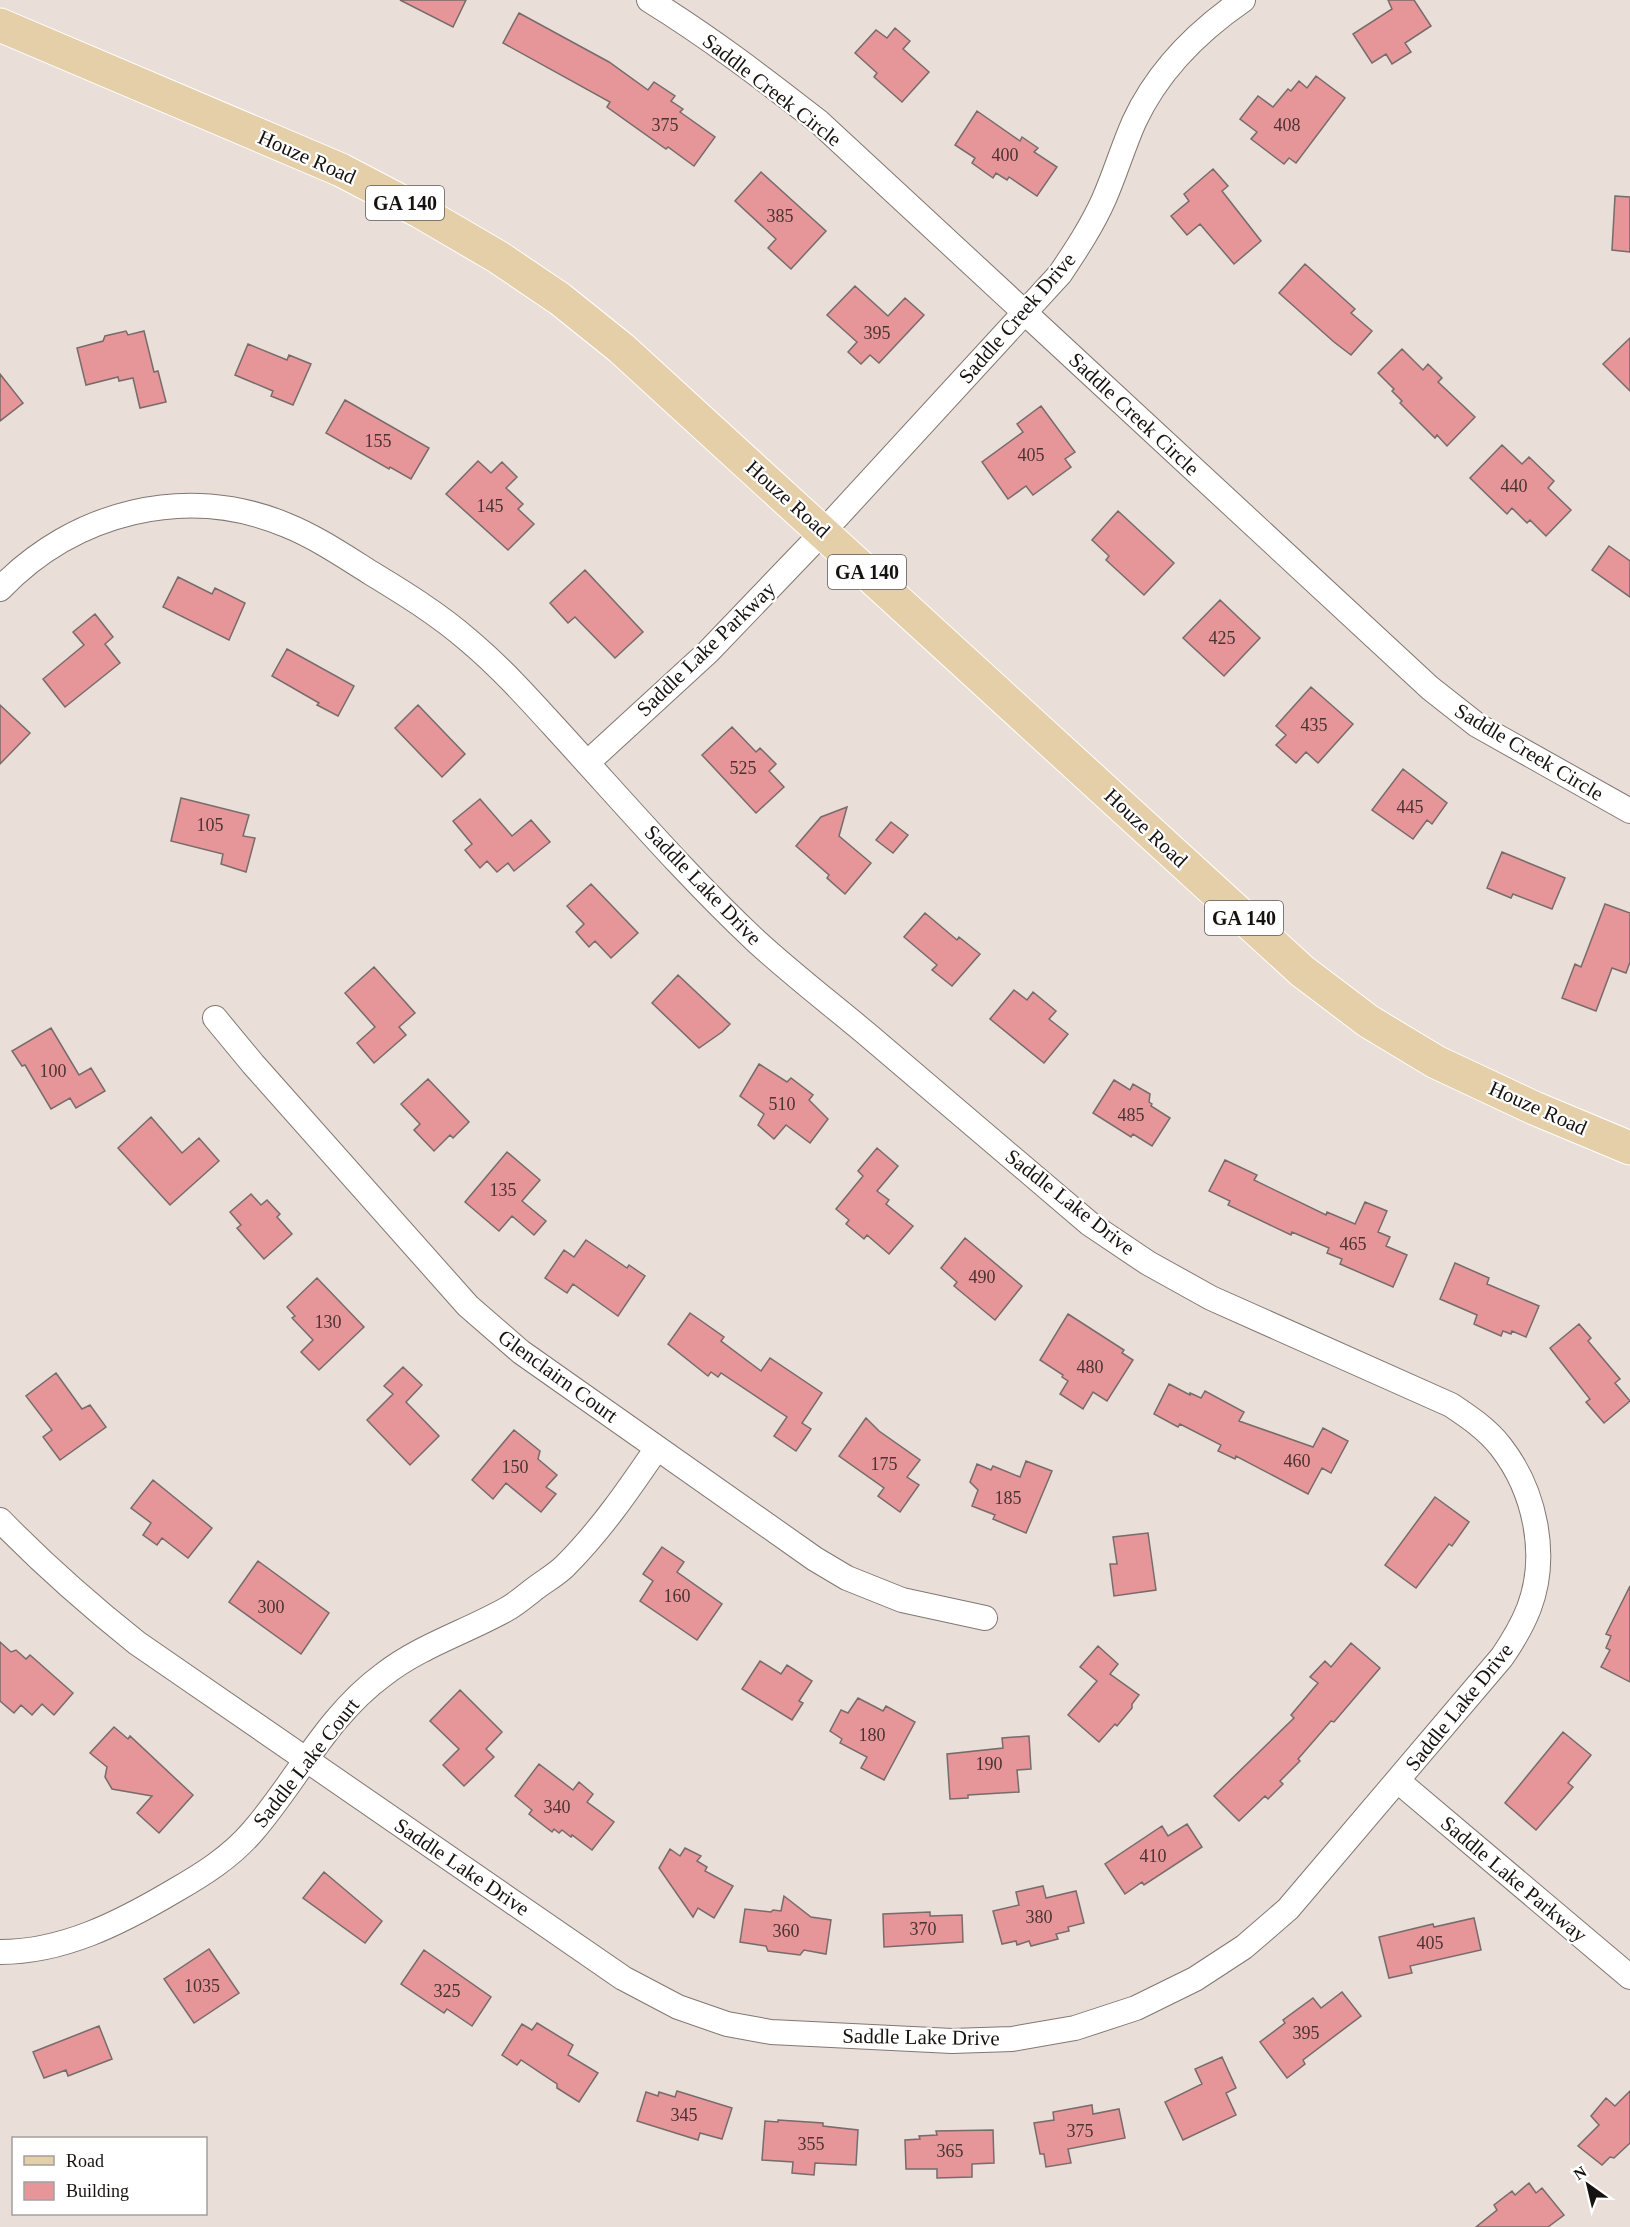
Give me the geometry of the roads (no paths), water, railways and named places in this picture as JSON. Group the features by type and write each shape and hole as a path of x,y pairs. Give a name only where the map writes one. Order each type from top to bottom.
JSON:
{"main road":[{"name":"Houze Road","path":"0,25 341,170 421,212 498,257 560,299 621,348 1302,971 1368,1021 1436,1062 1534,1108 1630,1148"}],"street":[{"name":"Saddle Creek Circle","path":"649,0 757,72 819,122 1430,688 1477,725 1630,811"},
{"name":"Saddle Creek Drive","path":"823,532 1060,274 1085,236 1104,198 1135,120 1166,70 1214,20 1243,0"},
{"name":"Saddle Lake Drive","path":"0,589 19,569 55,543 99,521 141,510 194,505 243,511 287,525 327,547 431,612 467,638 509,677 691,876 758,942 1090,1224 1148,1263 1211,1298 1451,1406 1478,1424 1500,1446 1524,1483 1536,1522 1538,1569 1530,1606 1519,1632 1502,1657 1288,1909 1244,1947 1195,1979 1136,2008 1076,2028 1012,2039 952,2041 771,2032 727,2024 678,2007 623,1978 137,1643 85,1602 0,1520"},
{"name":"Saddle Lake Parkway","path":"587,763 708,652 823,532"},
{"name":"Glenclairn Court","path":"215,1018 253,1064 468,1306 521,1352 815,1559 847,1578 902,1600 985,1618"},
{"name":"Saddle Lake Court","path":"0,1952 59,1944 101,1930 134,1915 202,1875 229,1855 252,1832 344,1709 382,1675 418,1652 508,1608 564,1567 605,1522 657,1448"},
{"name":"Saddle Lake Parkway","path":"1398,1781 1630,1977"}]}
